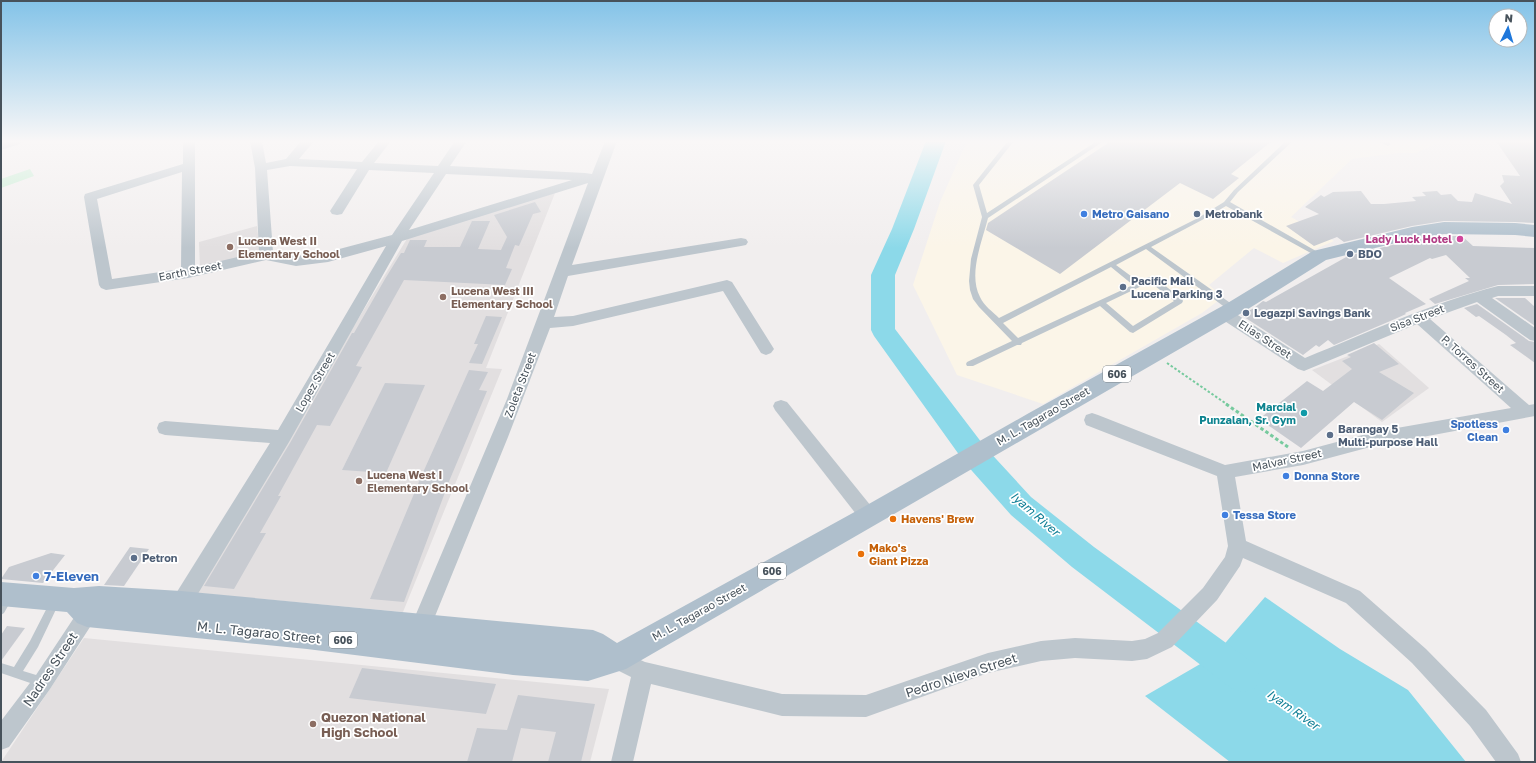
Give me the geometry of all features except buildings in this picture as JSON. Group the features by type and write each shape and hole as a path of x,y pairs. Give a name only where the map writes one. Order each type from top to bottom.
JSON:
{"main road":[{"name":"M. L. Tagarao Street","path":"4,599 79,602 175,613 307,636 535,663 588,667 616,659 869,517 927,482 1229,311 1320,255 1412,233 1444,228 1515,229 1535,231"},
{"name":"M. L. Tagarao Street","path":"175,613 421,626 593,643 616,659"}],"street":[{"name":"Earth Street","path":"154,177 90,197 106,285 188,273 266,254 296,261 328,257 397,238 596,177"},
{"path":"188,177 188,273"},
{"path":"262,177 266,254"},
{"path":"337,211 358,177"},
{"name":"Lopez Street","path":"175,613 283,437 397,238 438,177"},
{"path":"586,177 596,177"},
{"name":"Zoleta Street","path":"421,626 482,480 544,323 596,177"},
{"path":"561,272 741,242"},
{"path":"544,323 573,321 727,285 766,349"},
{"name":"Sisa Street","path":"1304,365 1419,317 1479,296 1498,291 1535,291"},
{"path":"1479,296 1535,336"},
{"name":"Elias Street","path":"1229,311 1304,365"},
{"name":"P. Torres Street","path":"1419,317 1530,411"},
{"path":"781,406 869,517"},
{"name":"Malvar Street","path":"1225,472 1303,458 1374,440 1530,411"},
{"path":"1092,420 1225,472 1237,546 1353,597 1419,656 1478,718 1510,762"},
{"path":"165,428 283,437"},
{"name":"Pedro Nieva Street","path":"616,659 643,672 782,705 866,706 988,663 1041,651 1075,648 1132,651 1147,649 1158,645 1165,640 1210,594 1233,560 1237,546"},
{"name":"Nadres Street","path":"1,739 43,682 79,602"},
{"path":"622,762 643,672"}],"lane":[{"path":"982,177 976,185 985,217 976,255 972,281 977,299 1018,343"},
{"path":"985,217 1047,177"},
{"path":"998,322 1200,219 1226,204 1236,191 1252,177"},
{"path":"1226,204 1320,255"},
{"path":"1146,246 1229,311"},
{"path":"1112,264 1138,285"},
{"path":"970,364 1018,343 1138,285 1151,279 1179,301 1133,330 1101,303"},
{"path":"16,673 36,640 79,602"},
{"path":"1,668 43,682"}],"path":[{"path":"1153,354 1303,458"}],"shaded area":[{"path":"951,177 1333,177 1291,217 1334,241 1283,263 1254,248 1209,285 1223,297 1202,313 1043,404 957,375 913,285 940,202"},
{"name":"Lucena West I Elementary School","path":"555,193 486,368 502,369 403,612 196,593 335,357 408,237"},
{"name":"Lucena West II Elementary School","path":"257,226 260,252 200,268 199,242"},
{"path":"1379,344 1429,388 1382,422 1312,370"},
{"name":"Quezon National High School","path":"84,638 609,689 590,762 1,762"}],"green space":[{"path":"8,177 32,177 1,188 1,179"}],"water":[{"path":"1265,597 1340,649 1408,690 1466,762 1230,762 1145,696 1214,656"}],"waterway":[{"name":"Iyam River","path":"923,177 903,229 883,275 883,330 975,455 1021,506 1083,557 1243,676"}],"place":[{"name":"Metro Gaisano","path":"1084,214"},
{"name":"Metrobank","path":"1197,214"},
{"name":"Lady Luck Hotel","path":"1460,239"},
{"name":"Lucena West II Elementary School","path":"230,247"},
{"name":"BDO","path":"1350,254"},
{"name":"Pacific Mall Lucena Parking 3","path":"1123,287"},
{"name":"Lucena West III Elementary School","path":"443,297"},
{"name":"Legazpi Savings Bank","path":"1246,313"},
{"name":"Marcial Punzalan, Sr. Gym","path":"1304,413"},
{"name":"Spotless Clean","path":"1506,430"},
{"name":"Barangay 5 Multi-purpose Hall","path":"1330,435"},
{"name":"Donna Store","path":"1286,476"},
{"name":"Lucena West I Elementary School","path":"359,481"},
{"name":"Tessa Store","path":"1225,515"},
{"name":"Havens' Brew","path":"893,519"},
{"name":"Mako's Giant Pizza","path":"861,554"},
{"name":"Petron","path":"134,558"},
{"name":"7-Eleven","path":"36,576"},
{"name":"Quezon National High School","path":"313,724"}]}
